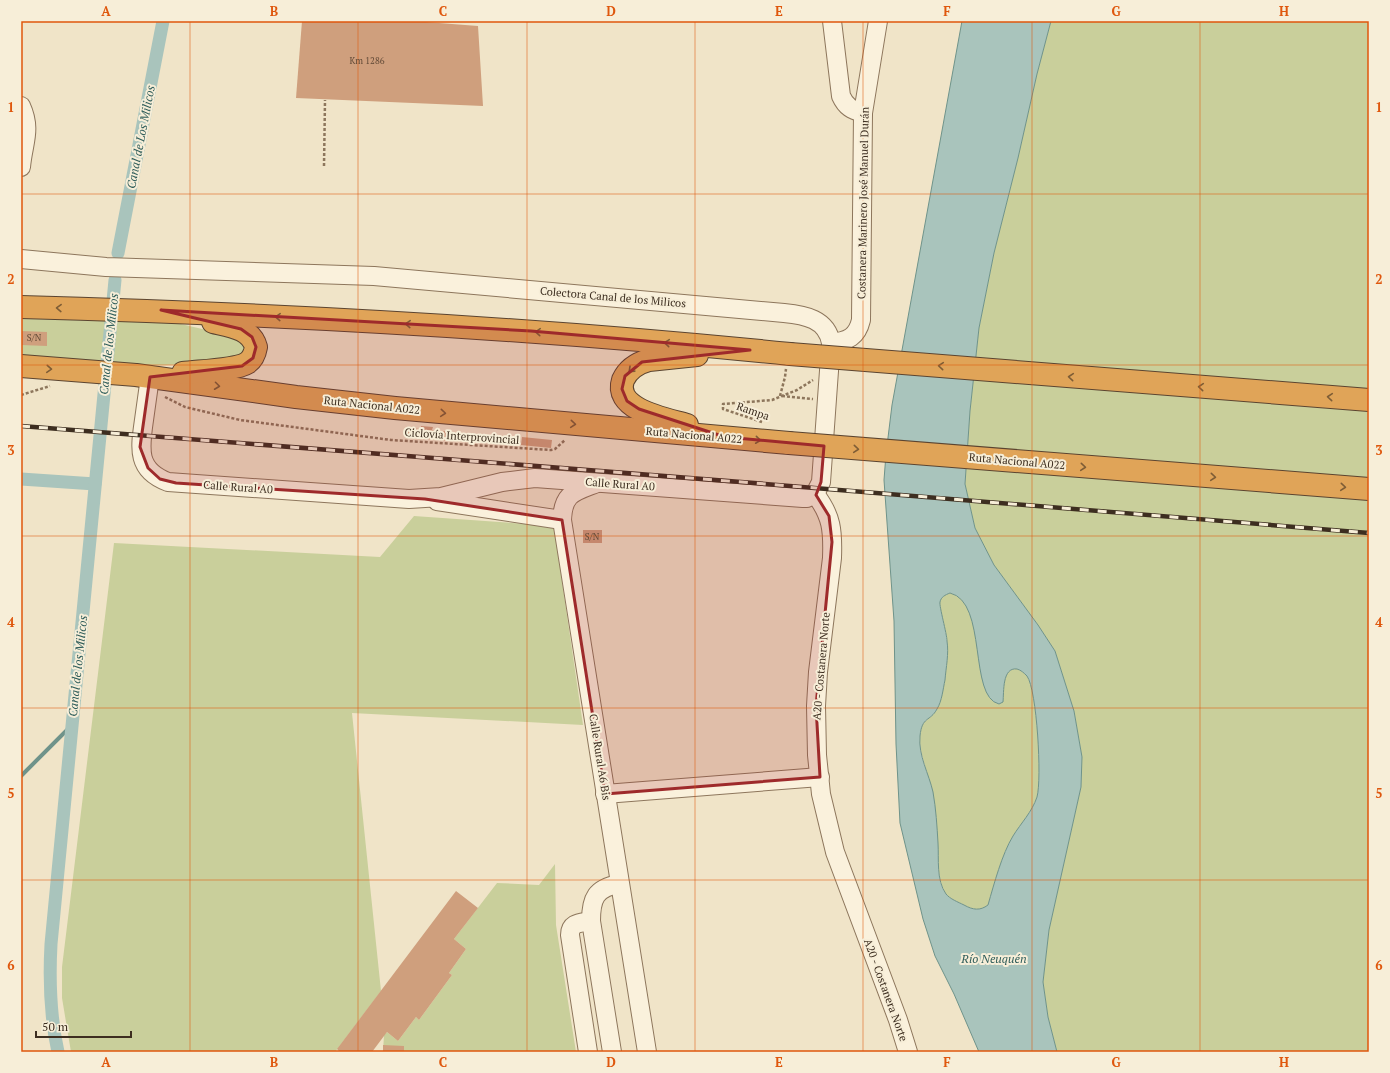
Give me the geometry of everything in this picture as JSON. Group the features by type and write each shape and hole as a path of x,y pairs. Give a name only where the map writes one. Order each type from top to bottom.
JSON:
{"highway":[{"path":"21,307 161,310 538,332 790,354 1369,400"},
{"path":"145,380 236,367 248,362 255,353 255,342 247,332 241,329 161,310"},
{"path":"725,437 633,406 623,395 622,382 630,370 642,362 649,360 750,350"},
{"name":"Ruta Nacional A022","path":"21,366 78,371 395,408 789,443 1369,489"}],"street":[{"path":"832,21 841,96 844,104 849,108 863,113"},
{"name":"Costanera Marinero José Manuel Durán","path":"831,343 849,339 858,331 861,320 863,113 878,21"},
{"path":"21,106 26,123 27,134 21,167"},
{"name":"Colectora Canal de los Milicos","path":"21,259 106,267 381,276 798,314 822,325 830,334 831,343"},
{"path":"816,494 821,482 831,343"},
{"name":"Calle Rural A0","path":"145,380 141,454 148,468 160,479 176,483 383,498 425,499 441,497 519,479 550,478 803,498 816,494"},
{"name":"Calle Rural A6 Bis","path":"599,482 579,490 566,500 563,508 562,520 647,1052"},
{"name":"A20 - Costanera Norte","path":"816,494 829,516 832,542 832,558 818,672 816,706 817,755 827,824 835,852 898,1020 908,1052"},
{"name":"Calle Rural A0","path":"425,499 562,520"},
{"path":"606,794 820,777"},
{"path":"612,1052 591,921 591,910 594,900 602,888 619,884"},
{"path":"588,1052 570,935 571,928 574,924 591,921"}],"path":[{"path":"324,166 325,100"},
{"path":"780,396 797,390 829,371"},
{"path":"780,396 785,377"},
{"name":"Ciclovía Interprovincial","path":"145,380 185,407 230,418 387,440 551,450 555,449 568,437"},
{"path":"780,396 827,400"},
{"name":"Rampa","path":"764,423 723,409 723,404 768,401 780,396"}],"highlighted area":[{"path":"161,310 531,331 750,350 642,362 625,376 622,389 627,401 639,409 725,437 824,446 821,482 816,495 829,516 832,542 816,706 820,777 605,794 562,520 425,499 176,483 160,479 148,468 140,447 150,377 242,366 253,358 256,347 252,337 241,329"}],"green space":[{"path":"1051,21 1369,21 1369,1052 1057,1052 1048,1017 1043,982 1049,930 1081,787 1082,757 1074,711 1055,651 994,565 975,528 965,484 970,411 979,328 994,253"},
{"path":"21,313 159,319 237,337 243,340 246,354 222,363 139,366 21,358"},
{"path":"414,516 554,526 583,725 352,713 381,991 335,1052 71,1052 62,998 62,967 114,543 380,557"},
{"path":"950,593 962,600 970,613 984,685 990,697 999,704 1003,701 1006,676 1012,669 1018,669 1027,676 1031,684 1038,735 1039,772 1037,797 1032,808 1013,836 1005,851 988,905 979,909 970,908 954,900 948,896 944,890 939,870 935,810 920,744 921,730 924,722 937,709 943,691 948,646 939,602 943,596"},
{"path":"555,864 556,925 576,1052 383,1052 384,1035 387,1032 398,1041 416,1017 419,1020 452,975 449,973 466,949 454,939 497,883 539,885"}],"water":[{"name":"Río Neuquén","path":"962,21 1051,21 994,253 979,328 970,411 965,484 975,528 994,565 1055,651 1074,711 1082,757 1081,787 1049,930 1043,982 1048,1017 1057,1052 979,1052 954,994 935,956 923,919 900,823 896,744 894,621 884,480 892,405","holes":["950,593 962,600 969,613 974,630 980,668 984,685 990,698 999,704 1003,702 1006,676 1012,669 1018,669 1027,676 1031,684 1036,716 1039,754 1038,787 1035,802 1005,851 988,905 976,909 967,907 954,900 946,894 943,888 939,876 934,798 922,757 920,743 921,730 924,722 939,706 945,680 948,646 940,602 944,596"]}],"building":[{"path":"302,21 413,21 478,26 483,106 296,98"},
{"path":"21,331 47,332 47,346 21,345"},
{"path":"421,426 433,427 432,430 475,434 474,443 405,437 405,428 421,429"},
{"path":"522,437 552,440 551,448 521,445"},
{"path":"583,530 602,530 602,543 583,543"},
{"path":"456,891 478,908 454,939 466,949 449,973 452,975 419,1020 416,1017 398,1041 387,1032 372,1052 340,1052 337,1049"},
{"path":"383,1045 404,1046 404,1052 383,1052"}],"waterway":[{"name":"Canal de Los Milicos","path":"118,253 163,21"},
{"name":"Canal de los Milicos","path":"58,1052 53,1025 51,998 51,944 115,280"},
{"path":"21,479 95,484"},
{"path":"21,776 72,725"}],"railway":[{"path":"21,426 1369,533"}]}
